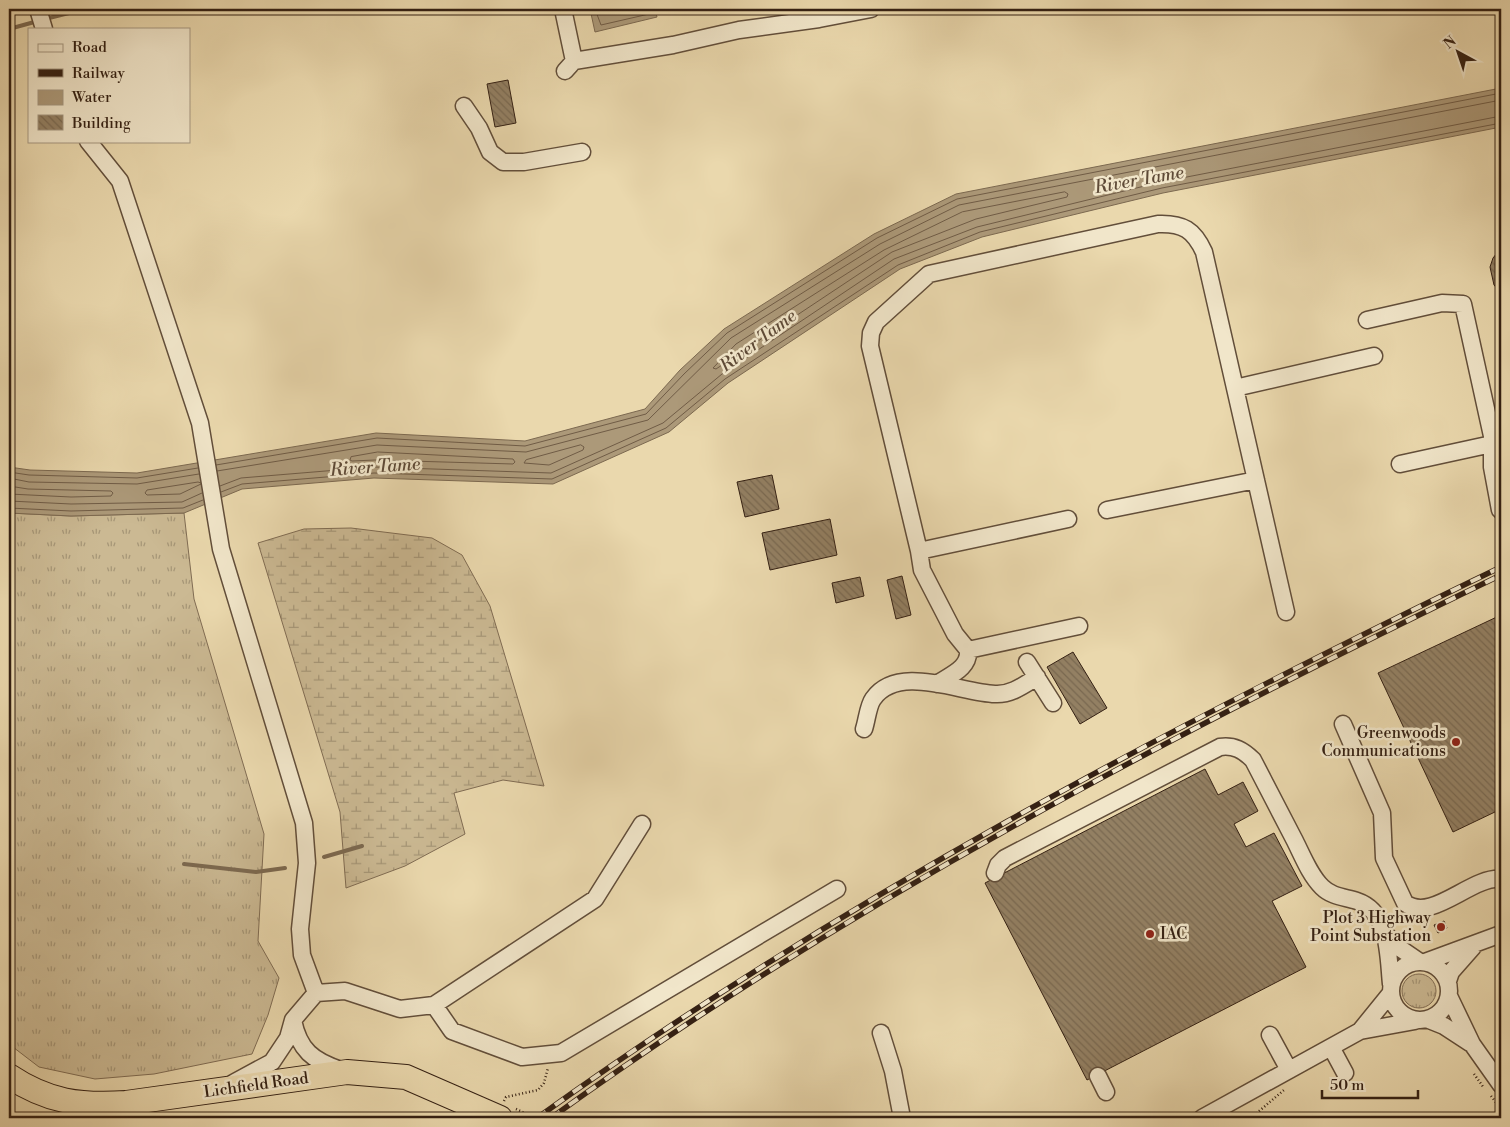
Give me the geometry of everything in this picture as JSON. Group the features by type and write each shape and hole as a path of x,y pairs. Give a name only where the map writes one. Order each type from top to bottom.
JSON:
{"highway":[{"name":"Lichfield Road","path":"9,1076 40,1094 63,1101 91,1105 126,1103 347,1072 406,1077 502,1113"}],"street":[{"path":"38,9 44,28"},
{"path":"563,9 570,66 739,30 819,19 871,9"},
{"path":"464,106 479,128 490,152 503,162 524,162 582,152"},
{"path":"89,142 120,181 200,423 215,517 231,586 304,823 306,863 300,928 302,955 316,993"},
{"path":"937,684 964,666 969,657 968,650 955,634 922,570 870,346 871,333 876,322 929,274 1158,224 1174,223 1197,237 1204,252 1286,612"},
{"path":"1367,320 1442,303 1463,304 1496,443 1492,467 1500,510"},
{"path":"1235,388 1374,356"},
{"path":"1400,464 1496,443"},
{"path":"1107,510 1256,480"},
{"path":"919,551 1068,519"},
{"path":"968,650 1079,626"},
{"path":"1027,662 1053,703"},
{"path":"864,728 873,700 886,687 903,682 937,684 996,695 1014,691 1037,677"},
{"path":"1343,724 1382,813 1384,858 1405,903 1412,908 1428,907 1487,880 1501,879"},
{"path":"995,873 998,865 1005,858 1220,747 1228,746 1244,751 1253,760 1310,871 1323,889 1338,897 1357,901 1370,907 1385,934 1401,949 1422,962 1438,968 1472,1044 1501,1085"},
{"path":"221,1090 272,1062 288,1038 294,1020 316,993 344,991 400,1009 434,1005 595,899 642,824"},
{"path":"434,1005 452,1031 522,1057 561,1052 837,889"},
{"path":"1385,934 1390,989 1400,1014 1444,1026 1472,1044"},
{"path":"1360,1031 1384,1004 1394,976 1401,968 1474,945 1501,934"},
{"path":"1202,1118 1290,1077 1331,1047 1360,1031 1422,1020 1442,1010 1448,989 1450,972 1474,945"},
{"path":"294,1020 297,1037 303,1048 322,1064 347,1072"},
{"path":"881,1034 893,1071 902,1118"},
{"path":"1270,1035 1290,1077"},
{"path":"1331,1047 1345,1073"},
{"path":"1098,1076 1106,1092"}],"path":[{"path":"535,1118 502,1113 504,1102 506,1097 538,1090 548,1073 549,1054"},
{"path":"1472,1072 1501,1109"},
{"path":"1251,1118 1290,1077"},
{"path":"9,1110 19,1118"}],"green space":[{"path":"9,513 71,516 184,513 194,599 264,834 258,941 279,978 268,1015 252,1054 154,1074 95,1079 39,1067 9,1044"},
{"path":"351,528 432,538 462,555 490,606 544,786 503,780 454,793 465,834 405,866 346,888 340,812 258,543 304,529"},
{"path":"1419,974 1426,975 1431,979 1435,984 1435,998 1431,1003 1426,1007 1419,1008 1412,1007 1407,1003 1403,998 1402,991 1403,984 1407,979 1412,975"}],"water":[{"path":"590,9 655,9 657,17 595,32"},
{"name":"River Tame","path":"1501,88 1501,127 1163,193 982,237 900,269 728,383 669,432 553,484 374,478 242,489 184,513 71,516 9,513 9,467 30,470 137,473 376,433 525,441 645,409 680,370 724,329 874,234 956,194"}],"building":[{"path":"508,80 516,123 495,127 487,84"},
{"path":"1501,248 1501,293 1494,285 1490,267 1493,258"},
{"path":"772,475 779,509 745,517 737,482"},
{"path":"830,519 837,555 770,570 762,533"},
{"path":"902,576 911,615 896,619 887,580"},
{"path":"860,577 864,596 836,603 832,583"},
{"name":"Greenwoods Communications","path":"1501,615 1501,820 1497,811 1453,832 1378,673"},
{"path":"1073,652 1107,708 1080,724 1047,667"},
{"name":"IAC","path":"1205,769 1218,795 1243,782 1258,811 1234,824 1246,847 1274,833 1302,886 1272,901 1306,967 1087,1080 985,883"},
{"name":"Plot 3 Highway Point Substation","path":"1444,921 1447,928 1438,933 1434,925"}],"waterway":[{"path":"45,19 85,9"},
{"path":"9,29 38,21"},
{"path":"324,857 362,846"},
{"path":"184,864 256,872 285,868"}],"railway":[{"path":"537,1118 651,1039 768,963 886,891 1007,822 1252,690 1501,567"},
{"path":"551,1118 663,1040 778,965 895,894 1134,760 1378,635 1501,575"}],"place":[{"name":"Greenwoods Communications","path":"1456,742"},
{"name":"Plot 3 Highway Point Substation","path":"1441,927"},
{"name":"IAC","path":"1150,934"}]}
